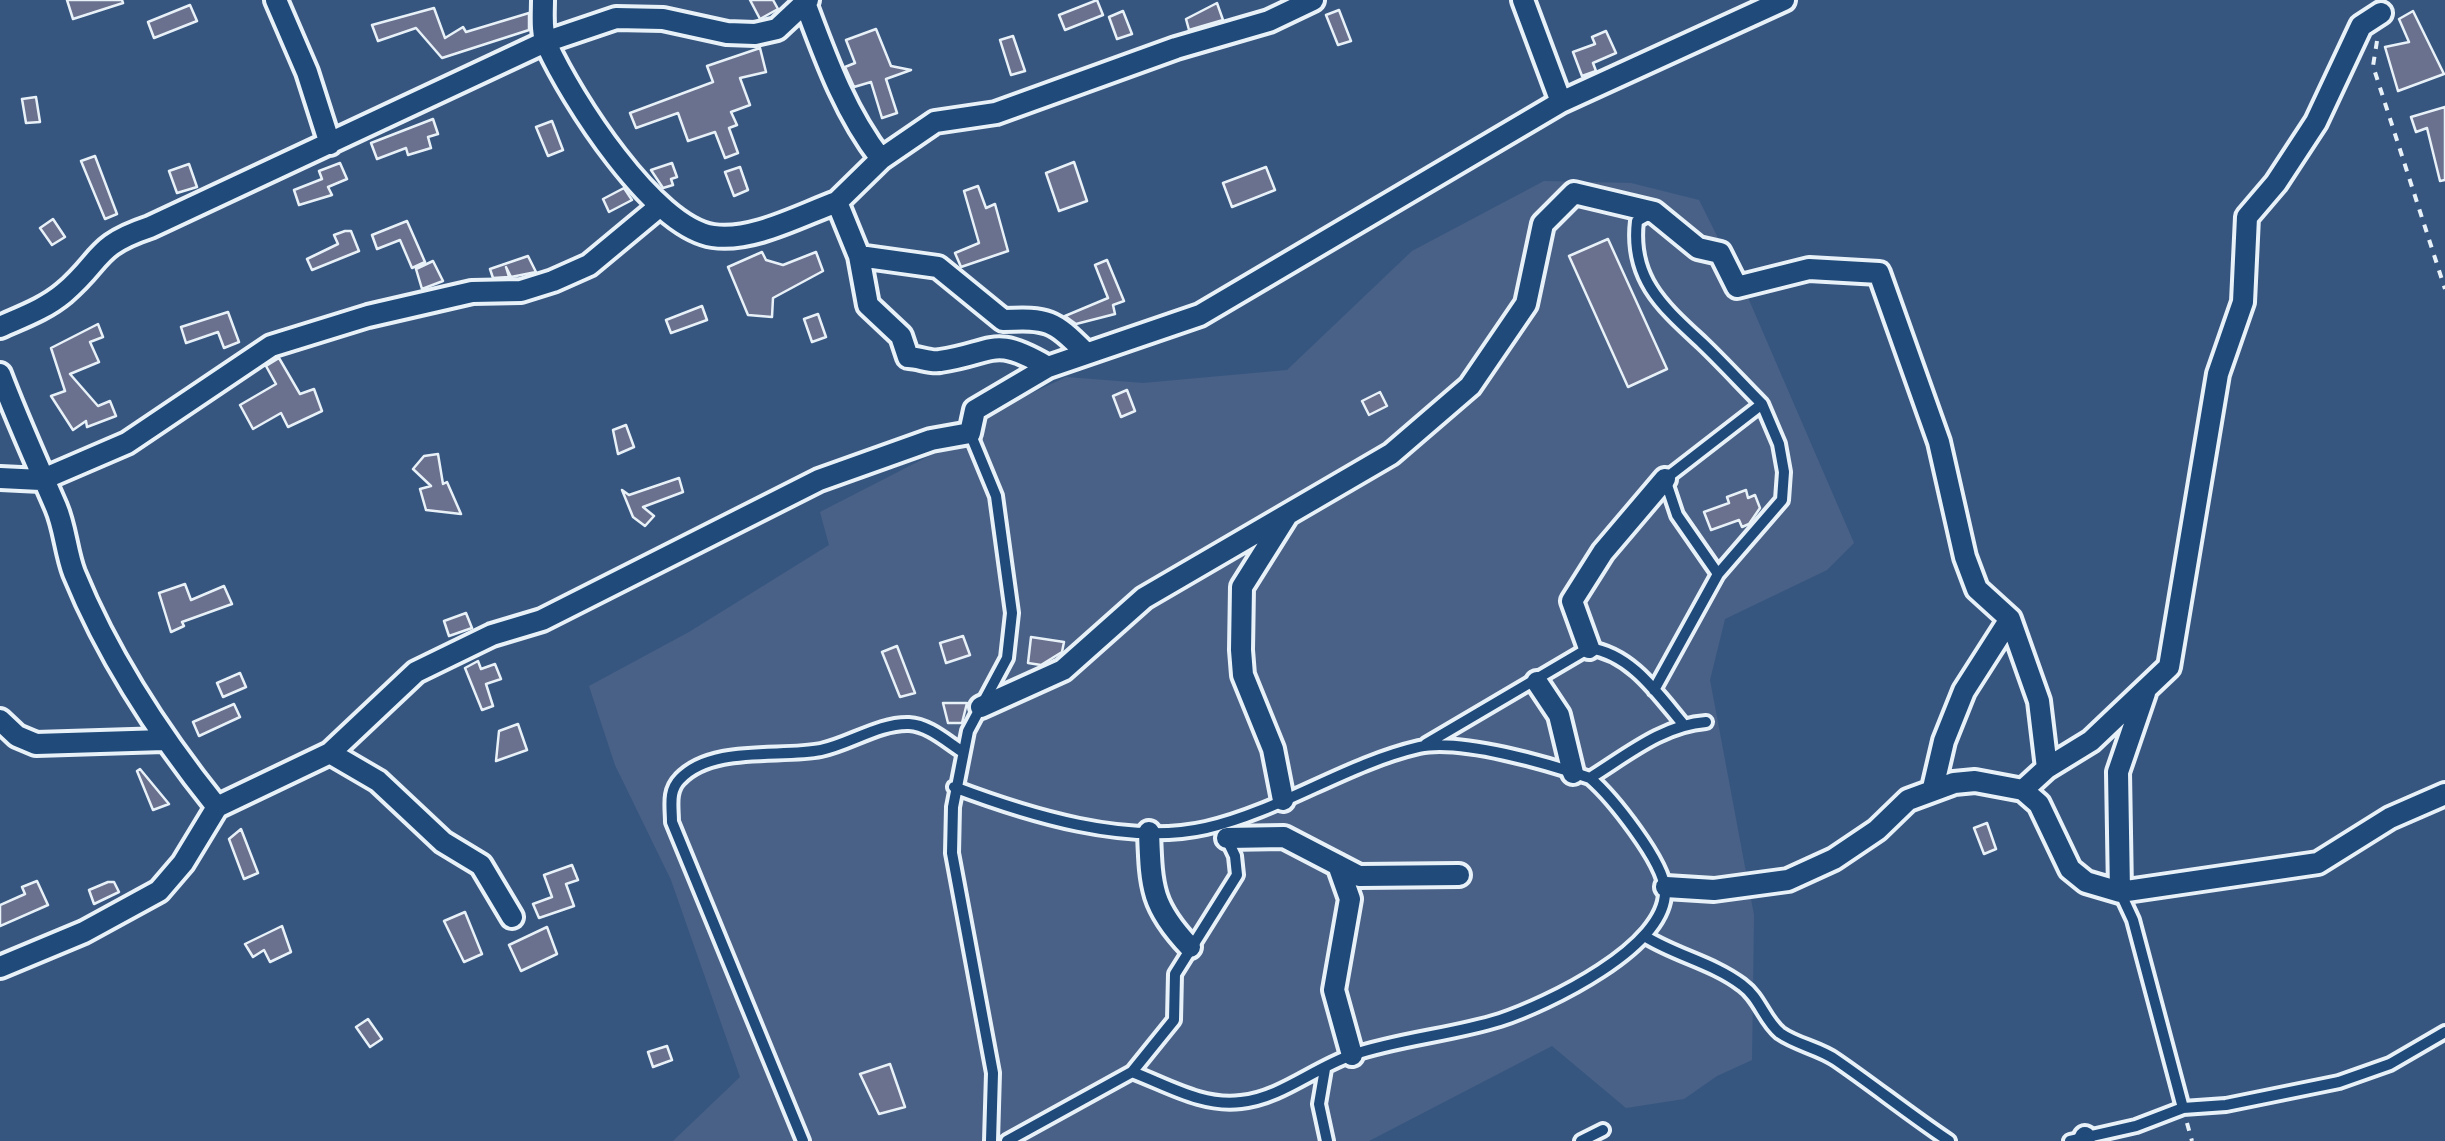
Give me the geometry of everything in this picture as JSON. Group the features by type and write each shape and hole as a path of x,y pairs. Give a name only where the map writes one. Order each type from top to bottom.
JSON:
{"street":[{"path":"276,0 307,72 330,144"},
{"path":"543,0 544,42 595,131 660,206 698,232 717,237 770,227 837,202 881,158 935,122 996,112 1176,48 1269,21 1313,0"},
{"path":"1523,0 1561,102"},
{"path":"0,967 96,926 158,891 183,863 217,807 330,753 416,672 492,635 542,620 819,480 930,440 970,433 975,410 1048,367 1200,315 1561,102 1784,0"},
{"path":"0,327 45,307 67,290 114,239 330,144 544,42 616,18 663,19 727,33 755,34 777,28 806,1 844,99 881,158"},
{"path":"2023,790 2046,768 2091,740 2164,674 2173,657 2171,638 2218,374 2243,302 2248,217 2316,122 2360,26 2381,12"},
{"path":"981,707 1063,670 1144,598 1229,544 1391,454 1470,386 1526,304 1544,224 1574,194 1654,212 1698,248 1720,253 1737,287 1809,269 1879,273 1940,442 1965,558 1977,589 2010,619 2039,700 2046,768"},
{"path":"837,202 859,256 868,304 901,336 908,356 935,362 996,346 1018,350 1048,367"},
{"path":"0,478 40,480 127,443 272,346 368,316 472,292 521,291 552,281 589,265 660,206"},
{"path":"859,256 938,267 1003,320 1040,317 1060,327 1085,352"},
{"path":"0,374 40,480 56,508 74,572 164,740 217,807"},
{"path":"0,478 27,446"},
{"path":"1589,648 1572,601 1602,552 1665,479"},
{"path":"1283,800 1274,749 1243,676 1242,588 1287,515"},
{"path":"1933,788 1944,741 1964,691 2010,619"},
{"path":"1537,682 1559,716 1582,776"},
{"path":"2120,892 2118,772 2148,687"},
{"path":"0,720 16,736 36,744 164,740"},
{"path":"330,753 378,781 443,842 481,865 512,918"},
{"path":"1666,887 1714,890 1788,880 1834,859 1877,830 1908,800 1933,788 1975,781 2023,790 2044,814 2070,870 2086,882 2120,892 2318,863 2390,818 2445,794"},
{"path":"1149,832 1150,879 1162,918 1190,947"},
{"path":"1227,838 1284,838 1358,876 1459,875"},
{"path":"1338,865 1350,900 1334,990 1352,1055"}],"lane":[{"path":"1654,212 1638,221 1634,246 1643,280 1662,307 1762,404 1779,444 1784,472 1782,500 1718,574 1654,690"},
{"path":"1718,574 1677,515 1665,479 1762,404"},
{"path":"970,433 996,496 1012,613 1007,658 981,707 954,787 952,854 993,1073 991,1141"},
{"path":"954,787 998,805 1149,832 1208,828 1420,747 1537,682 1589,648 1608,651 1654,690 1683,724"},
{"path":"1582,776 1683,724 1706,722"},
{"path":"803,1141 672,822 671,794 681,778 720,761 824,750 908,724 924,727 963,752"},
{"path":"1132,1072 1204,1101 1241,1102 1280,1091 1352,1055 1504,1018 1612,963 1646,937 1663,906 1666,887 1612,797 1582,776 1498,755 1420,747"},
{"path":"1007,1141 1132,1072 1174,1020 1175,974 1190,947 1216,916 1238,875 1227,838 1208,828"},
{"path":"2120,892 2133,920 2183,1108"},
{"path":"1646,937 1668,951 1718,969 1745,987 1759,1002 1771,1025 1785,1036 1832,1057 1949,1141"},
{"path":"2080,1140 2183,1108 2226,1105 2338,1082 2390,1064 2445,1032"},
{"path":"1326,1068 1319,1104 1327,1141"},
{"path":"1581,1141 1603,1130"}],"path":[{"path":"2381,12 2373,66 2445,289"},
{"path":"2183,1108 2192,1141"}],"shaded area":[{"path":"1544,181 1631,183 1699,200 1749,300 1854,543 1827,570 1725,619 1710,680 1754,915 1752,1060 1717,1076 1684,1099 1626,1108 1552,1046 1369,1141 673,1141 740,1077 671,880 615,765 589,686 689,632 829,545 820,512 933,454 1013,402 1066,377 1143,383 1287,370 1412,251"}],"building":[{"path":"67,0 122,0 123,3 73,19"},
{"path":"750,0 773,0 778,9 760,19"},
{"path":"1097,0 1103,15 1065,30 1059,15"},
{"path":"1217,3 1223,20 1189,30 1186,19"},
{"path":"190,5 197,21 154,38 148,22"},
{"path":"434,8 445,38 463,27 466,32 529,13 529,30 442,58 416,28 378,41 372,25"},
{"path":"1339,10 1351,41 1338,45 1326,15"},
{"path":"1123,11 1132,34 1117,39 1109,17"},
{"path":"2413,11 2444,74 2398,91 2385,47 2409,42 2399,19"},
{"path":"876,29 891,66 911,70 886,79 897,113 882,118 871,82 854,87 845,67 855,63 846,40"},
{"path":"1606,31 1616,53 1593,63 1596,71 1582,76 1573,52 1595,44 1592,37"},
{"path":"1013,36 1025,71 1011,75 1000,40"},
{"path":"760,48 766,72 740,78 750,105 731,112 737,125 729,128 738,153 725,158 715,132 688,141 678,113 636,128 630,113 713,82 707,66"},
{"path":"36,97 40,122 26,123 22,99"},
{"path":"2445,107 2445,180 2440,181 2427,128 2416,132 2411,117"},
{"path":"433,119 438,134 428,137 431,148 408,155 406,148 377,159 371,143"},
{"path":"552,121 563,150 548,156 536,127"},
{"path":"95,156 117,214 105,219 81,161"},
{"path":"1074,162 1087,201 1059,211 1046,173"},
{"path":"340,163 347,179 328,187 332,195 299,205 294,190 322,179 319,171"},
{"path":"672,163 677,177 671,179 673,185 663,188 651,170"},
{"path":"189,164 197,187 177,193 169,171"},
{"path":"740,167 748,190 734,196 725,172"},
{"path":"1266,167 1275,190 1232,207 1223,183"},
{"path":"978,186 986,208 995,204 1008,251 961,267 955,253 979,243 964,191"},
{"path":"624,188 632,200 609,212 603,199"},
{"path":"53,219 65,237 52,245 40,228"},
{"path":"407,221 425,262 412,268 400,240 377,249 372,235"},
{"path":"351,231 359,251 312,270 307,259 338,244 334,235"},
{"path":"1608,239 1667,369 1628,387 1569,256"},
{"path":"762,252 766,260 783,265 816,252 823,271 773,298 772,317 748,315 728,267"},
{"path":"528,256 536,272 511,277 506,267 509,277 493,278 490,269"},
{"path":"1107,260 1124,301 1113,305 1115,314 1076,324 1065,316 1108,298 1095,265"},
{"path":"433,261 443,281 422,289 416,269"},
{"path":"702,306 707,320 671,333 666,320"},
{"path":"228,312 239,342 224,348 218,332 186,343 181,327"},
{"path":"818,314 826,337 812,342 804,319"},
{"path":"98,324 103,337 90,342 99,362 70,374 98,406 110,401 116,416 87,427 86,421 73,430 51,396 65,391 51,348"},
{"path":"279,358 300,394 314,389 322,411 288,427 281,413 253,429 240,405 276,384 266,366"},
{"path":"1127,390 1135,411 1121,417 1113,396"},
{"path":"1380,392 1387,406 1369,415 1362,401"},
{"path":"626,425 634,447 618,454 613,430"},
{"path":"438,454 443,484 447,482 461,514 426,510 420,489 431,486 413,469 424,456"},
{"path":"679,478 683,492 643,507 654,516 645,526 633,517 622,490 629,495"},
{"path":"1746,490 1748,498 1755,495 1760,508 1749,524 1742,527 1739,520 1711,530 1704,512 1729,503 1727,497"},
{"path":"185,584 191,600 224,586 232,604 182,622 184,626 171,632 159,593"},
{"path":"466,613 472,628 449,636 444,621"},
{"path":"963,636 970,655 946,663 940,643"},
{"path":"1031,637 1064,642 1062,652 1041,665 1028,663"},
{"path":"897,646 915,693 900,697 882,652"},
{"path":"478,661 481,669 495,664 501,679 486,684 493,706 482,710 465,668"},
{"path":"240,673 246,687 223,697 217,683"},
{"path":"943,703 967,703 962,723 948,723"},
{"path":"234,704 240,717 199,736 193,722"},
{"path":"518,724 527,750 496,761 499,731"},
{"path":"140,769 169,804 153,810 137,771"},
{"path":"1987,823 1996,849 1984,854 1974,828"},
{"path":"241,829 258,873 244,879 229,839"},
{"path":"572,865 578,880 566,884 574,906 539,918 533,904 552,897 544,875"},
{"path":"37,881 48,905 0,926 0,905 25,894 22,887"},
{"path":"114,882 119,892 94,904 89,890"},
{"path":"465,912 482,954 464,962 444,921"},
{"path":"282,926 291,952 270,962 264,950 253,957 245,944"},
{"path":"547,927 557,954 521,971 509,945"},
{"path":"368,1019 382,1039 370,1047 356,1027"},
{"path":"667,1046 672,1060 653,1067 648,1052"},
{"path":"890,1064 905,1107 879,1114 860,1074"}]}
